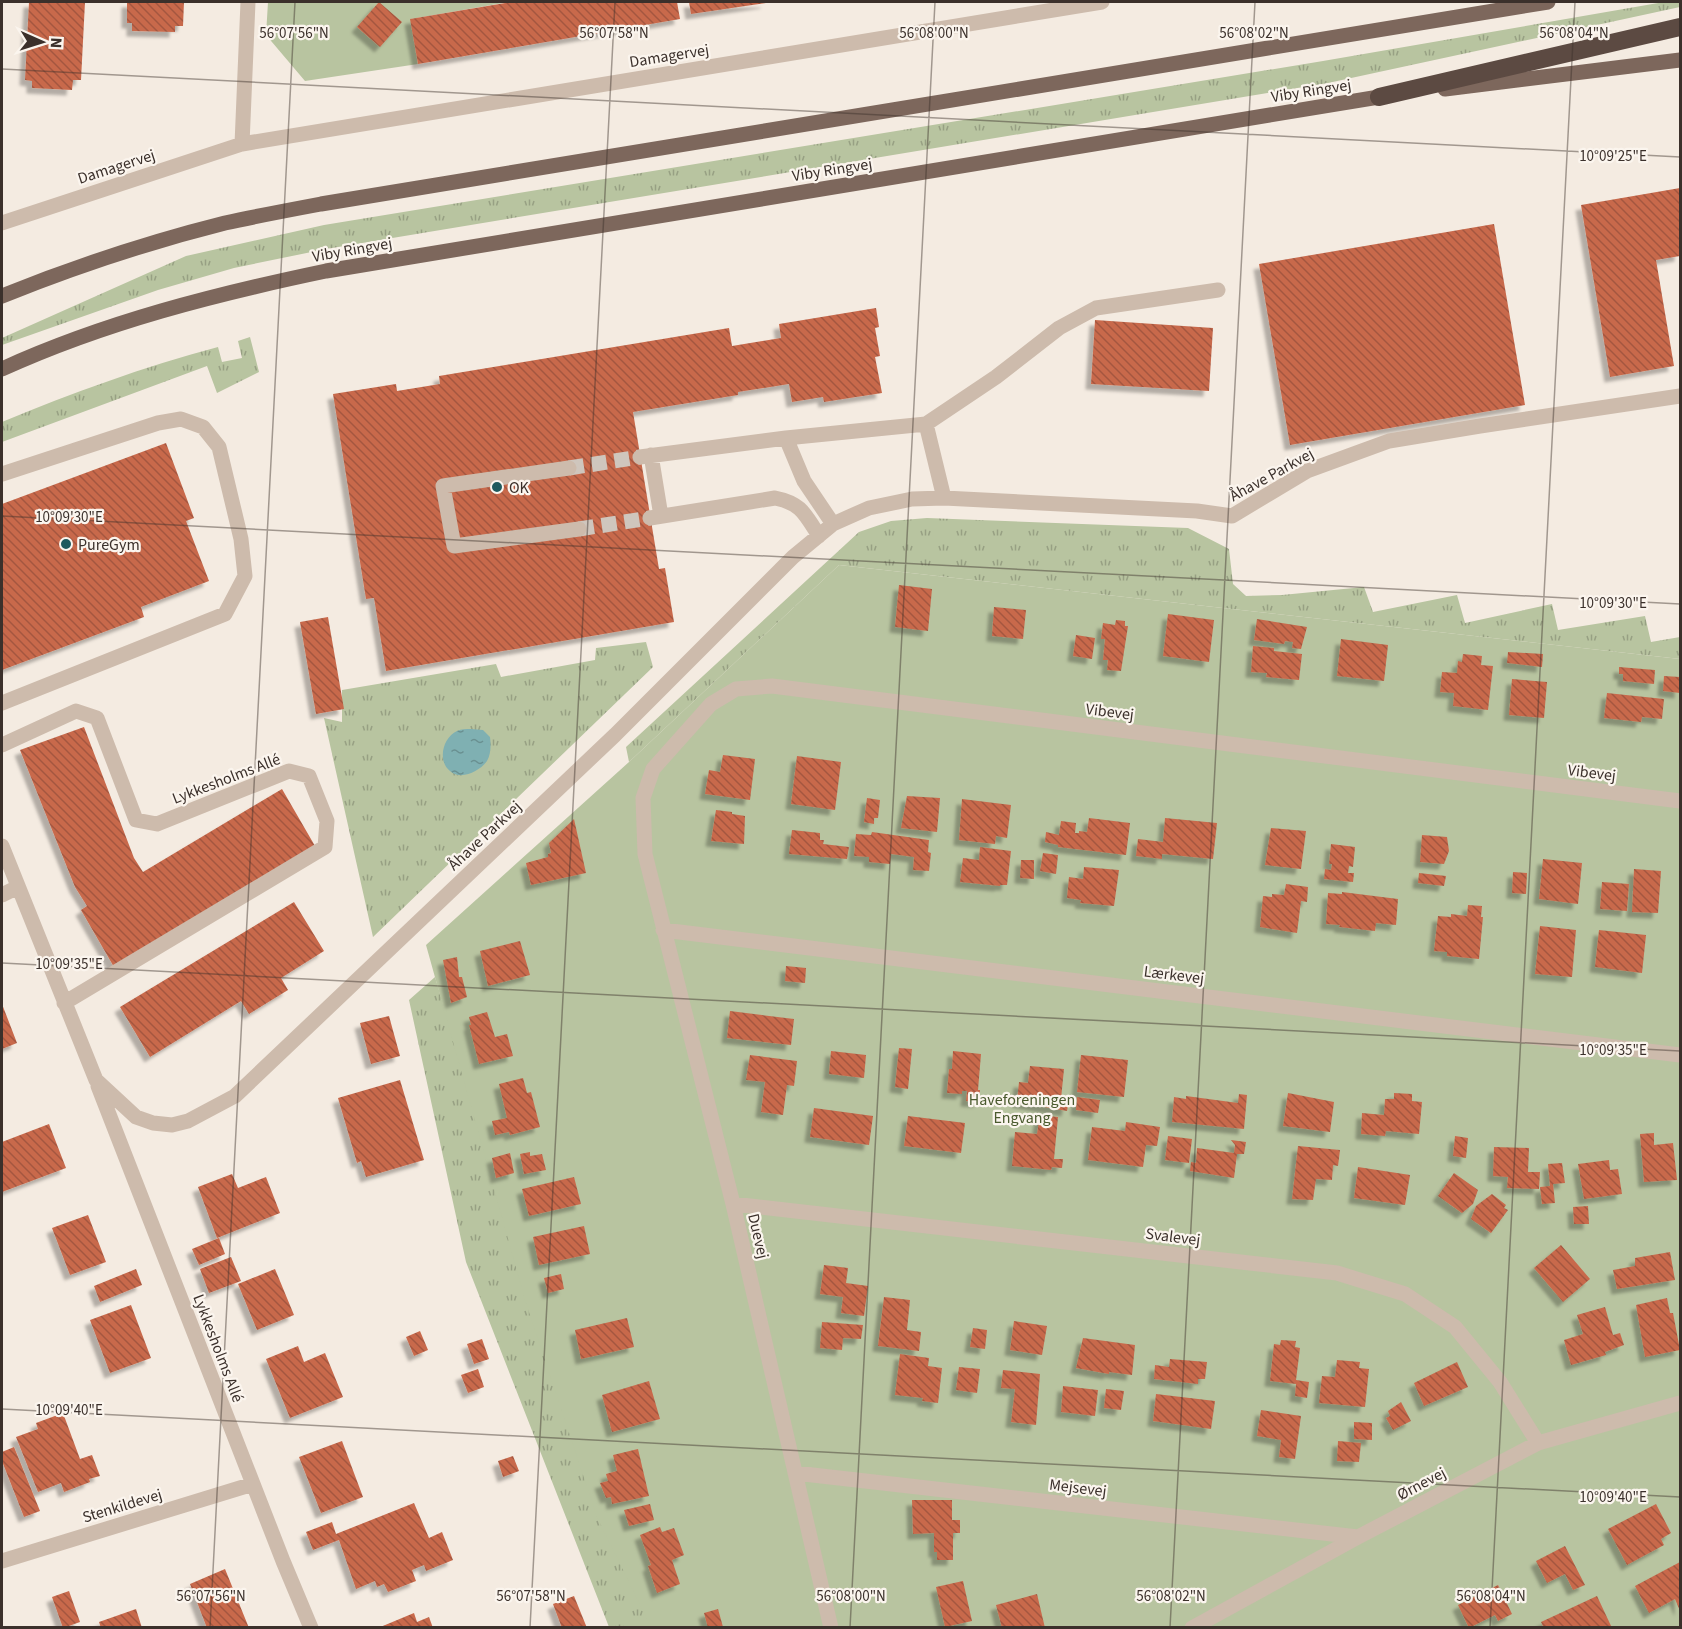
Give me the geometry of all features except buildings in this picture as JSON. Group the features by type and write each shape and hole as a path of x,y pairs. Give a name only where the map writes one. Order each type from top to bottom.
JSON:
{"highway":[{"path":"1379,97 1680,27"}],"main road":[{"path":"2,296 68,270 147,245 226,223 321,204 1548,2"},
{"name":"Viby Ringvej","path":"2,369 87,335 161,311 236,290 326,271 1379,97 1680,60"}],"street":[{"path":"242,144 248,2"},
{"name":"Damagervej","path":"2,224 242,144 1102,2"},
{"path":"819,536 807,517 792,501 775,498 656,517 646,456 786,438 926,424 996,377 1059,328 1096,308 1218,290"},
{"name":"Åhave Parkvej","path":"153,1123 172,1125 188,1121 235,1096 615,735 793,557 833,524 869,508 912,499 944,498 1197,512 1232,516 1307,471 1389,441 1680,396"},
{"path":"2,474 158,423 181,419 203,427 219,447 242,539 245,576 225,614 2,704"},
{"path":"926,424 944,498"},
{"path":"786,438 804,481 833,524"},
{"path":"569,468 443,486 454,546 579,529"},
{"name":"Vibevej","path":"645,854 643,798 653,769 711,704 736,689 772,686 1680,801"},
{"name":"Lykkesholms Allé","path":"2,745 76,711 97,718 136,820 157,824 289,771 309,776 327,821 325,847 64,1003"},
{"name":"Lykkesholms Allé","path":"2,846 311,1628"},
{"name":"Duevej","path":"645,854 733,1204 831,1628"},
{"path":"2,895 18,887"},
{"name":"Lærkevej","path":"663,930 1680,1055"},
{"name":"Lykkesholms Allé","path":"96,1080 136,1117 153,1123"},
{"name":"Svalevej","path":"733,1204 1337,1273 1405,1294 1455,1328 1500,1382 1538,1443"},
{"name":"Ørnevej","path":"1192,1628 1358,1537 1538,1443 1680,1403"},
{"name":"Mejsevej","path":"795,1473 1358,1537"},
{"name":"Stenkildevej","path":"2,1560 253,1484"}],"green space":[{"path":"268,2 509,2 411,19 418,64 305,81 266,35"},
{"path":"1664,2 1680,2 1680,7 1328,83 326,249 234,268 158,290 2,345 2,338 186,256 324,225 1323,61"},
{"path":"250,337 259,372 217,393 207,366 2,442 2,422 108,381 218,347 222,362 242,358 238,341"},
{"path":"927,518 1188,528 1229,549 1233,584 1246,596 1364,587 1373,612 1457,595 1465,623 1552,604 1558,630 1645,616 1651,642 1680,637 1680,659 839,565 629,762 626,747 859,532 891,521"},
{"name":"Haveforeningen Engvang","path":"839,565 1680,659 1680,1627 651,1627 597,1517 526,1303 426,945 629,762"},
{"path":"646,642 653,667 373,937 324,718 342,722 342,690 496,664 501,677 595,660 596,648"},
{"path":"435,977 534,1308 674,1627 609,1627 466,1262 409,1000"}],"water":[{"path":"483,730 490,737 487,761 470,774 454,774 446,767 444,761 445,744 448,738 457,731"}],"tunnel":[{"path":"569,468 640,457"},
{"path":"579,529 650,518"}],"place":[{"name":"OK","path":"497,487"},
{"name":"PureGym","path":"66,544"}]}
